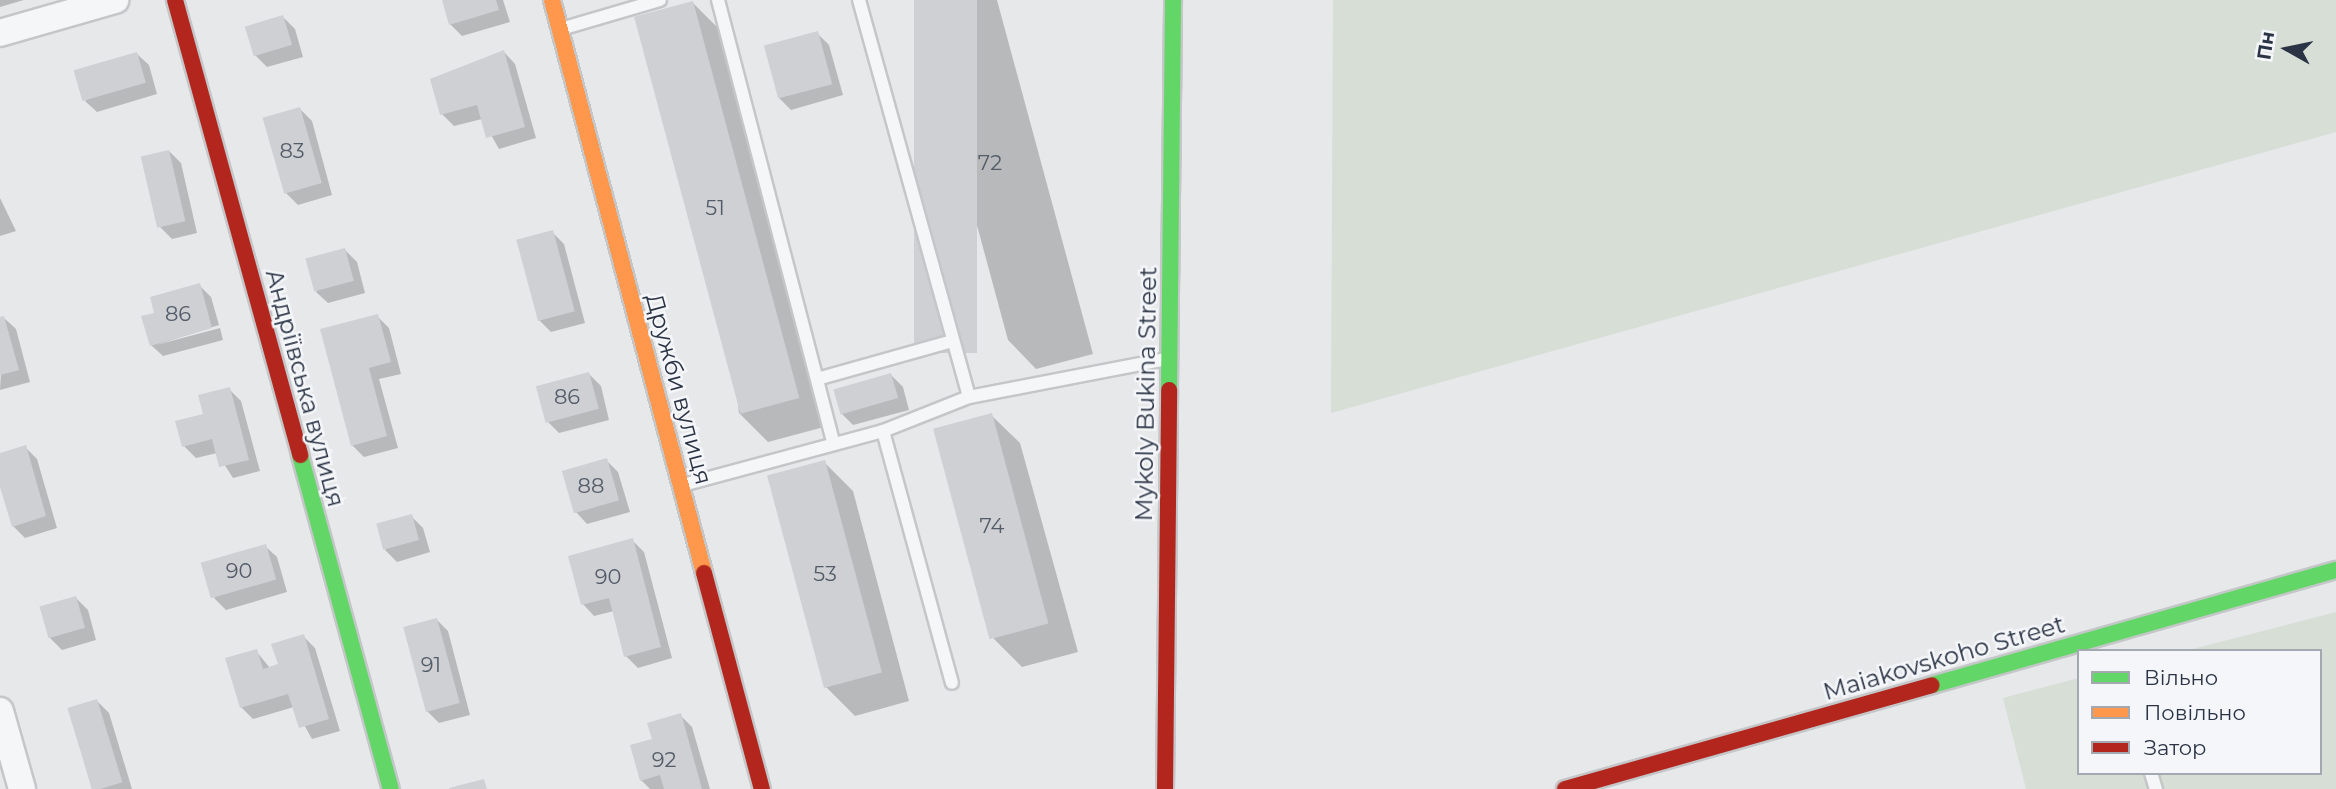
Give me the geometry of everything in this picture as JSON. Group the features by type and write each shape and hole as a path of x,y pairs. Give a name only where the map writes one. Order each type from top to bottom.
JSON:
{"street":[{"path":"0,33 115,0"},
{"name":"Андріївська вулиця","path":"175,0 391,789"},
{"name":"Дружби вулиця","path":"552,0 762,789"},
{"name":"Mykoly Bukina Street","path":"1165,789 1173,0"},
{"name":"Maiakovskoho Street","path":"2090,649 2336,570"},
{"name":"Maiakovskoho Street","path":"1565,789 2077,653"},
{"path":"0,711 22,789"}],"lane":[{"path":"560,29 660,0"},
{"path":"718,0 833,442"},
{"path":"859,0 949,342 969,397"},
{"path":"817,379 949,342"},
{"path":"682,485 833,442 883,431 969,397 1170,359"},
{"path":"883,431 952,683"}],"shaded area":[{"path":"1333,0 2336,0 2336,132 1331,413"},
{"path":"2336,612 2336,789 2026,789 2003,698 2077,679 2077,775 2322,775 2322,649 2193,649"}],"building":[{"path":"442,0 496,0 499,10 449,25"},
{"path":"914,0 977,0 977,353 914,353"},
{"path":"693,1 799,398 740,414 634,17"},
{"path":"283,15 292,45 254,56 245,27"},
{"path":"818,31 832,84 778,99 764,45"},
{"path":"504,50 525,127 486,138 477,105 440,115 430,79"},
{"path":"137,52 146,83 82,101 74,70"},
{"path":"300,107 322,183 284,194 263,118"},
{"path":"169,150 185,221 157,228 141,157"},
{"path":"553,230 575,311 538,321 516,240"},
{"path":"345,248 354,281 314,291 305,259"},
{"path":"200,283 212,328 150,346 141,316 154,313 150,297"},
{"path":"378,314 391,362 369,368 387,436 351,446 320,329"},
{"path":"4,316 19,370 0,375 0,317"},
{"path":"589,372 599,409 546,423 536,386"},
{"path":"891,373 898,398 840,415 833,390"},
{"path":"230,387 249,460 219,467 212,439 182,447 175,421 203,414 198,395"},
{"path":"992,413 1048,624 990,639 933,429"},
{"path":"26,445 46,516 12,527 0,487 0,453"},
{"path":"607,458 619,500 574,513 562,471"},
{"path":"825,460 882,673 824,688 767,476"},
{"path":"412,514 419,540 383,550 376,524"},
{"path":"633,538 661,647 624,657 609,598 581,605 568,556"},
{"path":"266,544 276,580 211,598 201,563"},
{"path":"76,596 85,628 49,638 39,606"},
{"path":"437,618 460,703 426,712 403,627"},
{"path":"304,634 329,719 299,728 288,694 240,708 225,658 257,649 263,669 278,664 271,644"},
{"path":"97,699 122,782 92,789 67,708"},
{"path":"681,713 702,789 664,789 660,775 640,781 630,745 652,739 647,723"},
{"path":"484,779 487,789 449,789 449,788"}],"traffic: fast":[{"path":"1169,390 1173,0"},
{"path":"300,455 391,789"},
{"path":"1932,685 2336,570"}],"traffic: slow":[{"path":"552,0 704,573"}],"traffic: jam":[{"path":"175,0 300,455"},
{"path":"1165,789 1169,390"},
{"path":"704,573 762,789"},
{"path":"1565,789 1932,685"}]}
